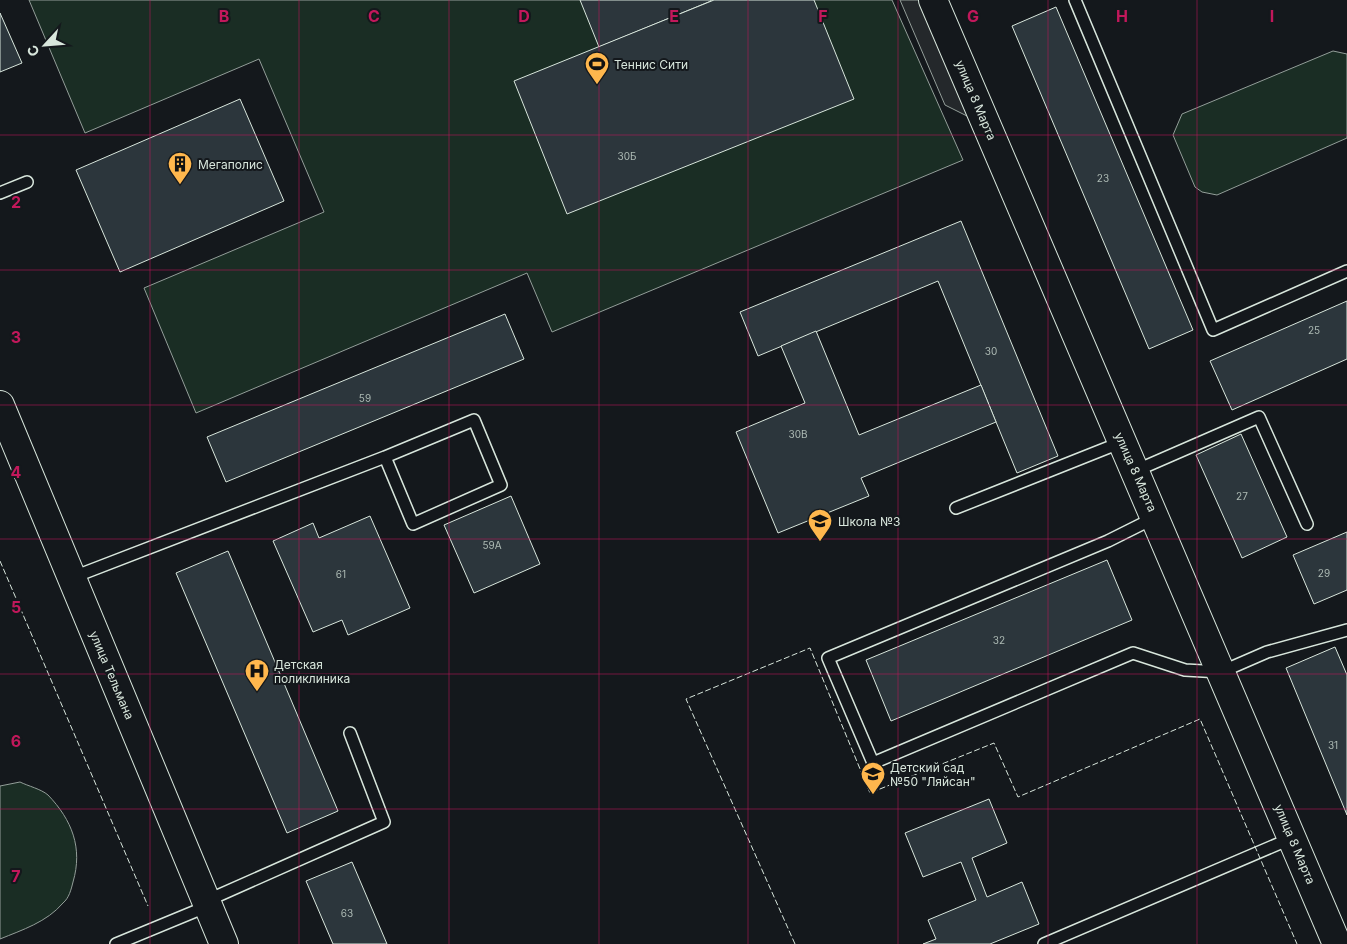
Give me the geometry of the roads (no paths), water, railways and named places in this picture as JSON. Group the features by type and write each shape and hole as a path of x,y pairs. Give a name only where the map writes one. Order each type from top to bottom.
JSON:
{"street":[{"name":"улица 8 Марта","path":"933,0 1122,442 1156,517 1337,944"},
{"name":"улица Тельмана","path":"0,405 224,944"}],"lane":[{"path":"1075,0 1213,330 1347,271"},
{"path":"0,193 27,182"},
{"path":"1135,472 1259,417 1307,524"},
{"path":"72,578 385,457 474,420 501,485 413,524 385,457"},
{"path":"956,508 1122,442"},
{"path":"1156,517 1108,541 828,658 873,764 1133,653 1185,670 1221,672 1267,652 1347,630"},
{"path":"116,944 384,822 350,733"},
{"path":"1044,944 1292,838"}],"place":[{"name":"Теннис Сити","path":"597,85"},
{"name":"Мегаполис","path":"180,185"},
{"name":"Школа №3","path":"820,542"},
{"name":"Детская поликлиника","path":"257,692"},
{"name":"Детский сад №50 \"Ляйсан\"","path":"873,795"}]}
